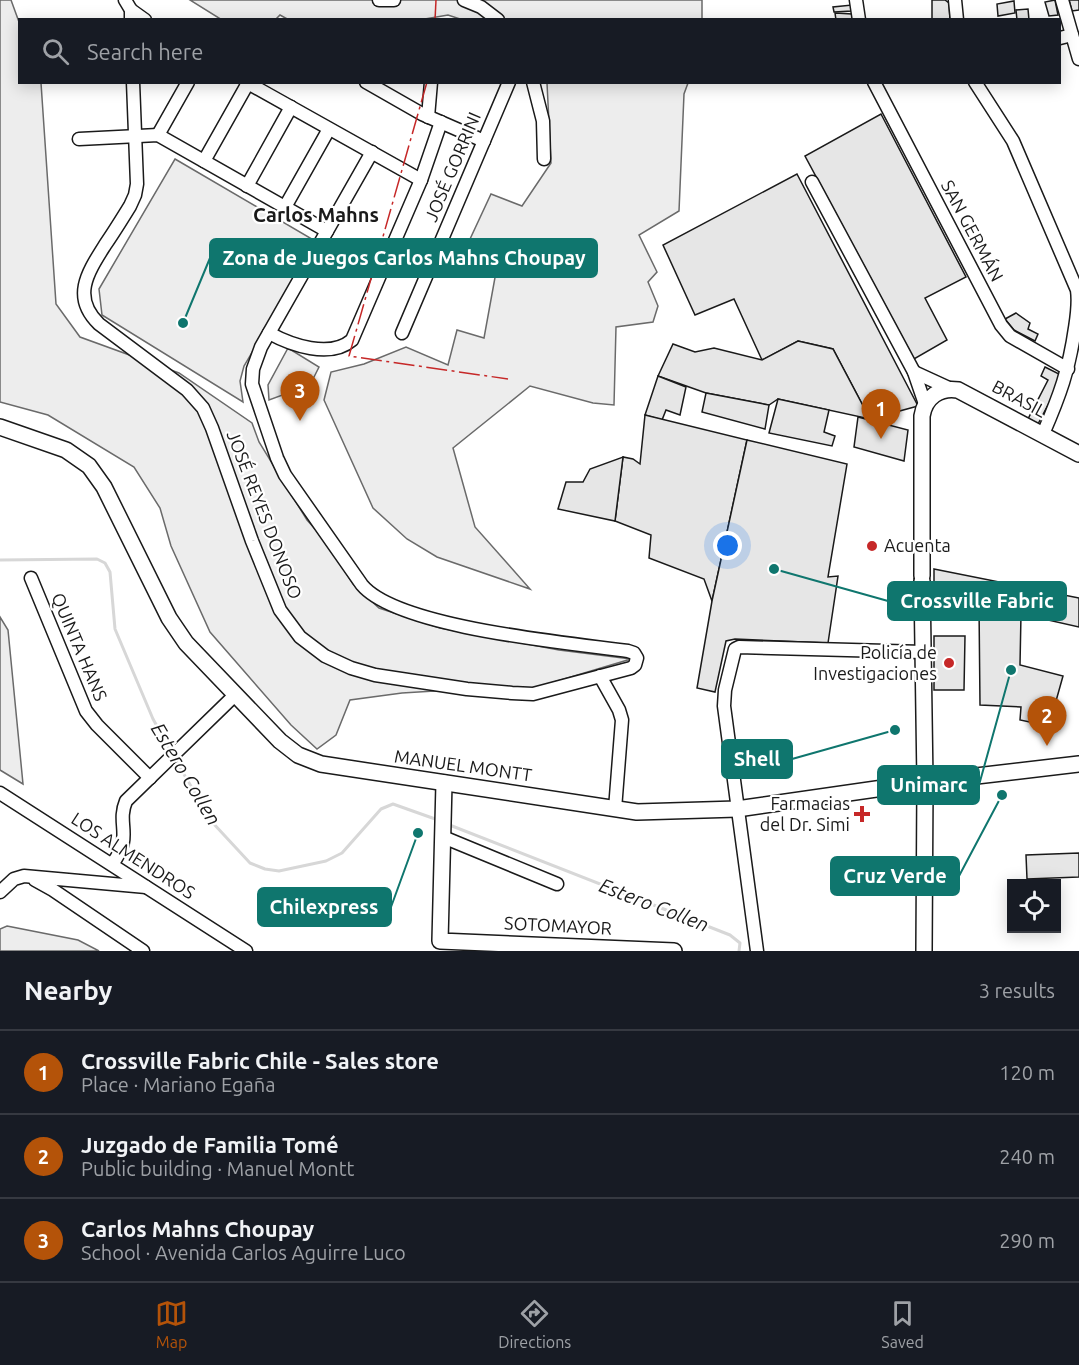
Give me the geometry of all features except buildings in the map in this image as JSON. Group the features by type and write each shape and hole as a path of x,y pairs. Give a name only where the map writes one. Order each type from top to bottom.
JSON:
{"main road":[{"name":"BRASIL","path":"945,390 965,393 1079,454"},
{"path":"924,951 925,782 921,422 925,404 945,390"},
{"name":"MANUEL MONTT","path":"0,427 66,450 82,460 95,473 177,631 196,655 280,741 309,760 333,767 637,812 737,809 925,782 1079,764"},
{"path":"440,946 444,783"},
{"name":"SOTOMAYOR","path":"440,946 674,951"}],"street":[{"path":"379,0 394,0"},
{"path":"464,0 481,7 495,18"},
{"path":"856,0 859,18"},
{"path":"955,0 957,18"},
{"path":"1062,0 1066,36 1079,59"},
{"path":"129,10 142,18"},
{"path":"133,84 135,136"},
{"path":"158,135 187,84"},
{"path":"204,161 246,84"},
{"path":"249,84 421,180"},
{"path":"370,84 428,117 484,141"},
{"path":"428,117 430,84"},
{"name":"JOSÉ GORRINI","path":"402,333 508,84"},
{"path":"534,84 543,121 544,159"},
{"name":"SAN GERMÁN","path":"875,84 1001,326 1010,336 1068,369"},
{"path":"976,84 1013,141 1077,290 1078,308 1068,369 1060,396 1043,434"},
{"path":"247,186 291,107"},
{"path":"372,152 269,333 288,343 307,348 336,348 352,340 421,180 441,122"},
{"path":"285,207 329,129"},
{"path":"79,139 158,135 327,231"},
{"name":"JOSÉ REYES DONOSO","path":"135,136 136,184 133,200 92,266 84,286 85,301 94,320 187,390 203,408 252,541 280,610 292,628 312,647 339,663 375,675 492,692 533,694 633,667 636,663 636,656 628,651 451,624 381,600 366,590 285,474 277,458 252,384 255,361 269,333"},
{"path":"812,182 914,372 925,404"},
{"path":"914,372 945,390"},
{"name":"QUINTA HANS","path":"31,578 86,711 150,778"},
{"path":"757,951 724,701 735,649 923,652"},
{"path":"600,676 622,720 615,809"},
{"path":"112,864 119,855 124,841 124,804 235,695"},
{"name":"LOS ALMENDROS","path":"0,793 246,951"},
{"path":"443,835 557,884"},
{"path":"0,892 14,879 29,876 147,887"},
{"path":"29,876 143,951"}],"shaded area":[{"path":"0,0 11,0 18,19 18,84 41,84 56,304 80,337 179,373 252,423 259,442 307,520 326,541 353,584 379,608 440,628 559,650 631,659 514,694 451,690 402,693 350,700 336,735 317,749 291,725 210,632 171,546 160,508 134,467 48,415 0,402"},
{"path":"190,0 702,0 702,18 457,18 448,15 431,18 285,18 280,15 277,18 219,18"},
{"path":"547,84 688,84 684,94 679,211 639,235 657,272 648,282 658,306 653,322 616,327 614,405 593,403 530,386 453,448 475,527 530,589 437,557 407,539 373,508 324,400 331,372 364,364 406,347 448,365 457,330 484,338 496,272 464,252 491,194 522,206 551,163"},
{"path":"175,159 317,242 244,366 240,381 243,402 102,315 99,289"},
{"path":"288,348 319,367 310,385 269,400 268,385"},
{"path":"0,617 8,630 23,784 0,770"},
{"path":"7,926 78,940 99,951 0,951 0,929"}],"waterway":[{"name":"Estero Collen","path":"0,560 97,559 105,563 110,572 115,629 153,719 172,753"},
{"name":"Estero Collen","path":"175,759 212,822 250,863 265,869 279,871 326,861 342,853 381,809 393,804 438,820"},
{"name":"Estero Collen","path":"447,824 730,935 740,943 739,951"}],"power":[{"path":"435,18 436,0"},
{"path":"426,84 349,356 508,379"}],"place":[{"name":"Zona de Juegos Carlos Mahns Choupay","path":"183,323"},
{"name":"Carlos Mahns Choupay","path":"300,421"},
{"name":"Crossville Fabric Chile - Sales store","path":"881,439"},
{"name":"Acuenta","path":"872,546"},
{"name":"Crossville Fabric","path":"774,569"},
{"name":"Policía de Investigaciones","path":"949,663"},
{"name":"Unimarc","path":"1011,670"},
{"name":"Shell","path":"895,730"},
{"name":"Juzgado de Familia Tomé","path":"1047,746"},
{"name":"Cruz Verde","path":"1002,795"},
{"name":"Farmacias del Dr. Simi","path":"862,814"},
{"name":"Chilexpress","path":"418,833"}],"district":[{"name":"Carlos Mahns","path":"316,215"}]}
